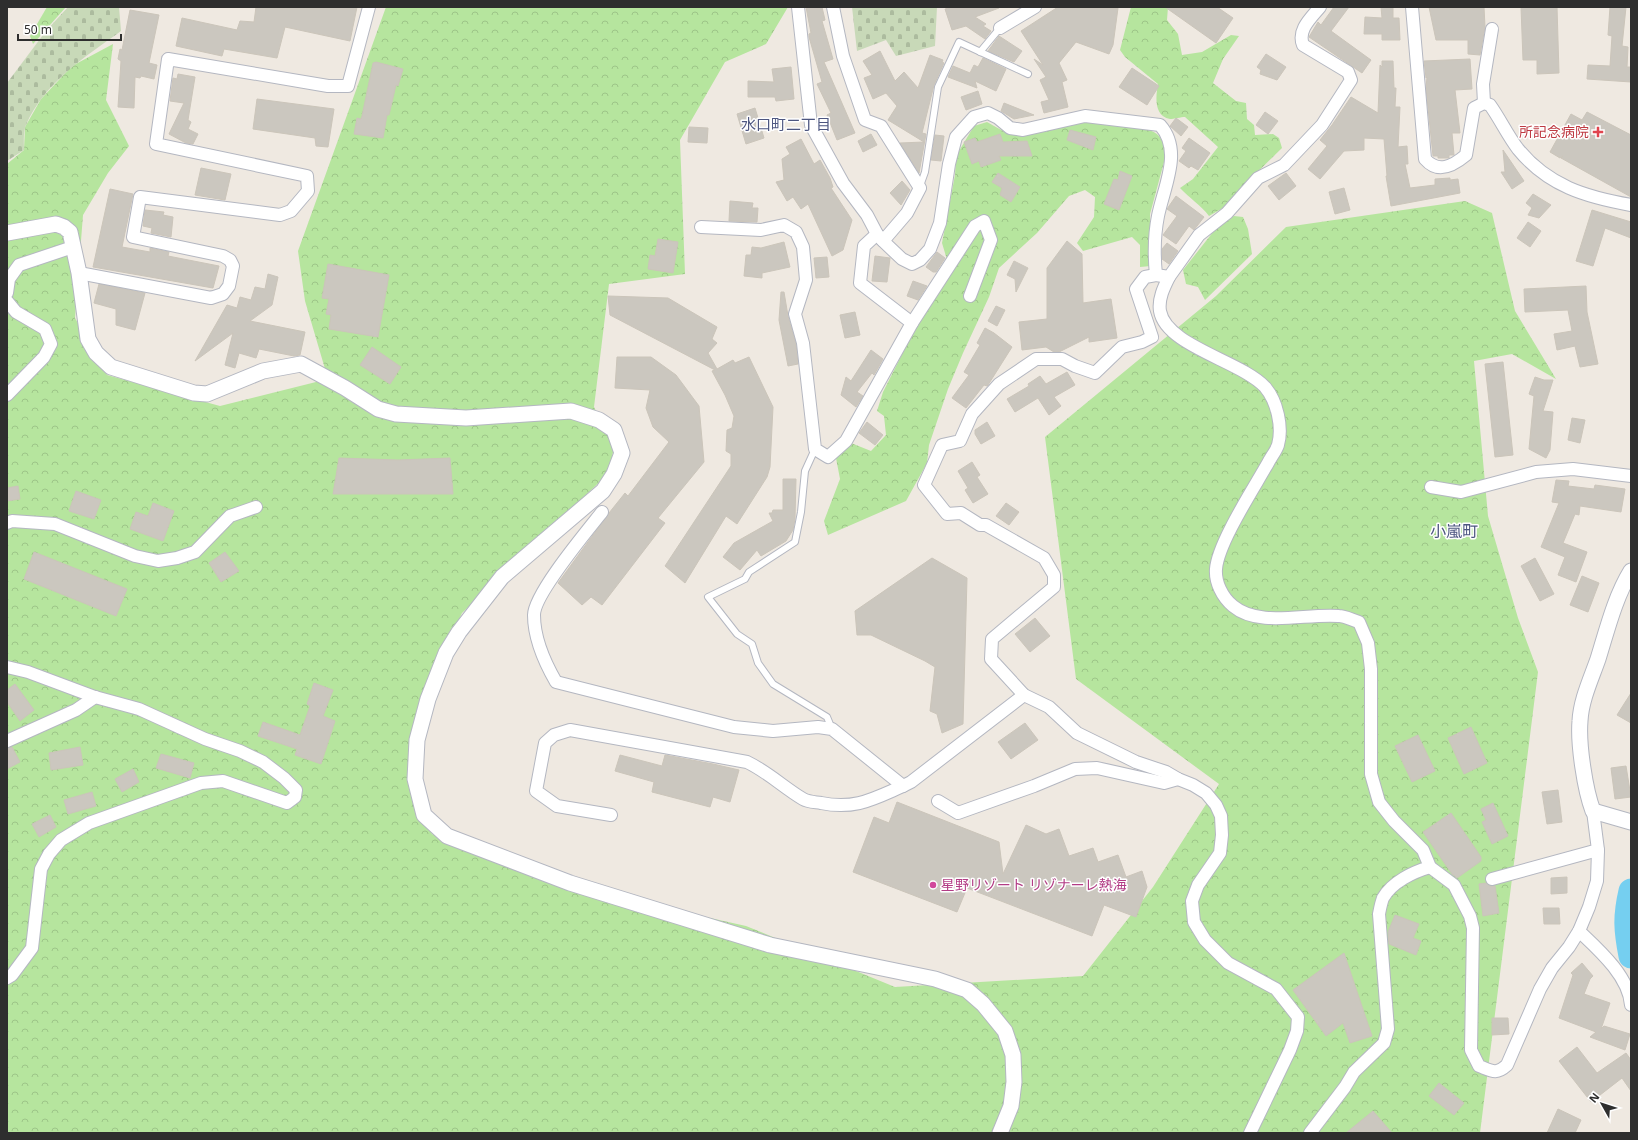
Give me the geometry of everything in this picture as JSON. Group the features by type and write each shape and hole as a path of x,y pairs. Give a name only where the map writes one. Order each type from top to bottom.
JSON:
{"street":[{"path":"79,273 211,298 223,294 229,286 233,266 230,260 223,256 132,237 140,197 280,215 291,210 308,191 307,176 156,144 168,59 328,86 348,86 369,7"},
{"path":"798,7 811,125 843,183 867,215 880,237 902,259 912,264 920,260 930,249 940,223 949,164 956,137 974,117 988,113 998,118 1010,128 1023,130 1084,116 1160,124 1167,133 1171,148 1171,160 1158,216 1155,240 1156,275"},
{"path":"833,7 843,56 866,120 881,126 920,188 908,213 880,237 864,246 860,283 912,323"},
{"path":"1000,28 1035,7"},
{"path":"1320,7 1302,30 1301,39 1303,45 1348,72 1351,80 1322,125 1284,165 1258,178 1227,213 1199,235 1169,277 1163,289 1160,301 1160,312 1170,330 1191,345 1221,358 1266,387 1276,406 1279,424 1278,444 1221,549 1216,569 1218,587 1232,606 1255,618 1340,616 1359,622 1368,642 1371,669 1371,774 1379,802 1394,821 1424,850 1430,867 1454,885 1470,916 1473,935 1471,1050 1479,1066 1495,1072 1500,1071 1507,1065 1540,989 1579,930 1597,881 1598,850 1593,811 1588,799 1580,738 1580,720 1584,699 1619,595 1631,571"},
{"path":"1412,7 1425,159 1430,165 1437,168 1449,166 1466,155 1474,108 1484,103 1490,105 1519,149 1547,176 1568,189 1602,200 1631,205"},
{"path":"1484,103 1483,84 1492,29"},
{"path":"701,227 761,230 784,225 796,232 803,247 806,280 795,314 803,343 815,449 828,457 846,441 912,323 975,226 984,222 991,240 970,296"},
{"path":"7,233 56,224 64,227 70,232 79,273 88,339 96,353 111,367 194,393 207,394 263,371 301,364 345,388 378,409 396,414 466,418 571,411 599,420 614,430 622,453 614,474 604,491 502,577 459,632 446,653 428,699 417,740 415,779 424,815 447,836 570,883 770,945 935,979 967,990 983,1004 1005,1031 1013,1055 1014,1082 1011,1106 1000,1133"},
{"path":"7,293 9,279 19,265 73,247"},
{"path":"1169,277 1156,275 1145,277 1136,289 1152,337 1142,342 1122,347 1095,373 1062,359 1036,359 1012,374 999,384 972,414 960,441 942,446 924,485 948,514 961,513 980,525 993,529 1044,558 1054,574 1054,587 992,639 991,659 1024,695 1050,707 1077,733 1136,762 1166,772 1193,785 1206,793 1216,805 1221,816 1222,835 1220,853 1198,885 1192,901 1194,922 1205,940 1228,963 1276,989 1298,1017 1298,1031 1250,1133"},
{"path":"7,301 16,312 45,329 51,344 44,357 7,395"},
{"path":"1431,487 1460,492 1536,472 1573,468 1631,476"},
{"path":"7,523 12,521 55,524 135,556 158,561 176,558 195,552 230,516 256,507"},
{"path":"602,512 546,585 534,614 538,638 547,666 556,682 734,726 773,731 818,727 832,729 903,786"},
{"path":"7,667 28,672 95,697 139,709 264,762 296,790 295,797 287,803 223,781 201,783 89,823 61,840 49,854 41,870 32,948 7,978"},
{"path":"611,815 557,806 536,791 546,744 554,735 570,730 747,762 760,768 804,800 845,806 857,804 903,786 917,778 1024,695"},
{"path":"7,741 76,710 95,697"},
{"path":"938,801 958,813 1034,786 1075,769 1097,768 1164,783 1178,779"},
{"path":"1593,811 1631,822"},
{"path":"1492,878 1598,850"},
{"path":"1310,1133 1345,1087 1354,1072 1384,1043 1388,1029 1379,914 1382,899 1393,887 1416,871 1430,867"},
{"path":"1579,930 1608,959 1628,984 1631,1005"}],"lane":[{"path":"980,52 1000,28"},
{"path":"920,188 925,172 938,87 959,42 1028,74"},
{"path":"815,449 805,471 801,512 795,542 749,572 745,579 708,597 737,634 752,644 758,663 773,684 827,717 832,729"}],"green space":[{"path":"47,7 66,7 33,44 30,36"},
{"path":"68,7 119,7 121,31 80,61 43,96 26,125 24,134 24,150 7,161 7,83 46,31"},
{"path":"386,7 788,7 766,44 725,62 680,140 685,274 609,284 594,407 614,447 609,473 462,613 422,699 411,776 432,834 545,881 746,926 895,987 1083,976 1153,887 1219,784 1076,679 1045,437 1216,296 1286,227 1465,201 1492,213 1515,311 1556,379 1512,354 1474,361 1488,516 1518,618 1538,672 1480,1133 7,1133 7,164 24,150 25,127 41,99 72,66 113,44 106,100 129,146 108,173 83,215 75,318 107,375 220,406 328,379 305,301 298,251"},
{"path":"852,7 937,7 935,46 896,56 886,40 857,51"},
{"path":"1131,7 1168,7 1167,20 1178,34 1182,55 1202,52 1231,35 1239,36 1223,59 1213,83 1236,101 1246,103 1247,119 1254,125 1255,135 1273,134 1279,138 1282,148 1238,191 1223,208 1209,216 1180,188 1193,179 1218,147 1185,117 1170,119 1161,114 1158,110 1156,99 1158,84 1125,57 1120,50"},
{"path":"987,122 1006,132 1019,135 1059,125 1095,123 1140,127 1158,135 1167,151 1150,214 1151,266 1140,267 1140,245 1132,237 1083,251 1077,243 1094,217 1095,197 1085,190 1069,196 1037,233 999,268 989,297 948,389 929,445 927,463 906,501 828,535 824,521 840,479 836,458 846,441 871,451 886,435 884,416 877,411 883,392 948,263 942,243 955,175 956,156 974,126"},
{"path":"1234,216 1243,217 1248,229 1252,254 1205,300 1198,287 1186,284 1183,270 1221,222"}],"building":[{"path":"256,7 357,7 350,41 285,27 277,58 224,49 222,56 176,46 182,18 237,30 240,21 254,22"},
{"path":"806,7 822,7 825,20 822,21 833,59 824,62 855,133 837,140 827,115 831,113 817,84 822,82 809,37 809,34 811,33"},
{"path":"952,7 999,8 975,17 986,24 983,26 991,31 985,39 966,26 952,30 945,9"},
{"path":"1058,7 1118,8 1113,45 1109,54 1076,42 1059,63 1067,80 1062,82 1068,107 1044,113 1041,102 1049,100 1040,80 1046,77 1034,59 1043,65 1021,31"},
{"path":"1165,7 1217,7 1233,18 1216,43"},
{"path":"1334,7 1349,7 1331,31 1371,60 1362,73 1309,37 1318,22 1321,25"},
{"path":"1381,7 1393,7 1393,18 1399,18 1400,40 1382,40 1382,34 1364,34 1365,17 1382,18"},
{"path":"1429,7 1484,7 1485,27 1480,55 1468,54 1468,40 1436,40"},
{"path":"1521,7 1557,7 1559,73 1537,74 1537,60 1523,60"},
{"path":"1610,7 1626,7 1622,46 1628,47 1627,67 1631,67 1631,82 1587,79 1588,65 1610,66 1612,36 1608,35"},
{"path":"130,10 159,15 149,63 157,65 154,79 141,76 140,78 135,77 134,108 118,107 121,61 118,59 120,49 122,50"},
{"path":"999,36 1022,51 1014,62 988,51"},
{"path":"880,51 895,81 904,72 918,88 930,55 943,60 942,62 944,63 934,85 922,133 926,134 919,173 900,143 924,142 888,120 897,106 886,93 873,99 864,78 872,75 863,61"},
{"path":"1266,54 1286,67 1277,80 1260,74 1261,70 1257,67"},
{"path":"983,58 1006,69 996,91 975,81 977,88 948,77 953,66 970,73 974,65 978,67"},
{"path":"1470,59 1472,89 1455,90 1460,133 1452,133 1454,155 1449,155 1449,158 1438,158 1438,156 1433,156 1426,88 1427,77 1426,78 1424,61"},
{"path":"1382,61 1393,61 1394,88 1396,88 1395,107 1400,107 1398,147 1407,146 1408,164 1405,164 1410,188 1435,185 1435,179 1450,178 1450,180 1458,179 1460,193 1391,206 1386,176 1384,139 1364,138 1364,150 1344,151 1320,179 1308,169 1327,146 1320,140 1351,97 1378,113 1380,65 1382,67"},
{"path":"376,62 403,69 398,86 396,85 389,115 387,115 383,138 354,134 357,118 361,119 362,116 373,63"},
{"path":"791,67 794,99 776,101 775,97 748,97 748,81 774,82 772,69"},
{"path":"1132,68 1159,86 1147,105 1119,87"},
{"path":"178,74 195,77 188,120 191,122 188,129 198,134 193,144 186,143 169,134 184,103 170,101 173,78 177,79"},
{"path":"978,91 982,104 966,110 961,97"},
{"path":"257,99 334,109 328,147 316,146 315,138 253,129"},
{"path":"1004,103 1034,115 1014,119 1001,111"},
{"path":"755,108 764,138 746,144 737,114"},
{"path":"1265,112 1278,121 1268,134 1256,125"},
{"path":"1587,112 1631,135 1631,197 1561,158 1563,156 1560,158 1550,152 1571,114 1582,120"},
{"path":"1176,118 1188,127 1181,136 1170,126"},
{"path":"689,127 708,128 707,143 688,142"},
{"path":"1070,130 1096,137 1093,150 1067,140"},
{"path":"871,134 877,145 863,152 858,141"},
{"path":"1000,134 1003,142 1027,141 1032,156 999,156 1001,160 981,167 979,161 972,164 964,142 975,138 977,142"},
{"path":"935,135 944,136 941,161 931,160"},
{"path":"1189,138 1210,153 1198,170 1191,166 1189,168 1179,161 1186,151 1182,148"},
{"path":"801,139 814,164 820,160 830,178 833,187 831,188 852,220 843,250 832,256 808,204 801,209 793,197 787,201 776,182 784,180 782,159 790,154 786,147"},
{"path":"1503,150 1524,181 1512,189 1501,172 1505,172"},
{"path":"201,168 231,174 225,200 195,195"},
{"path":"1120,171 1132,176 1119,210 1104,204 1114,179 1118,180"},
{"path":"998,173 1020,187 1011,202 1000,195 1002,188 992,182"},
{"path":"1286,173 1296,186 1279,200 1268,186"},
{"path":"902,181 910,190 901,205 890,193"},
{"path":"1344,188 1350,210 1335,214 1329,192"},
{"path":"110,189 133,194 122,247 150,252 150,248 169,252 168,256 219,266 213,288 93,267"},
{"path":"1533,194 1551,205 1539,218 1528,215 1532,208 1526,203"},
{"path":"1176,196 1204,217 1194,230 1189,226 1176,244 1163,235 1177,216 1167,209"},
{"path":"730,201 753,203 752,208 758,208 757,222 729,221"},
{"path":"145,210 164,212 163,215 173,217 171,237 151,233 152,228 143,226"},
{"path":"1592,210 1631,222 1631,238 1605,228 1593,266 1576,261"},
{"path":"1528,222 1541,231 1530,247 1517,238"},
{"path":"658,239 678,242 673,273 648,269 650,255 655,256"},
{"path":"1067,241 1082,254 1083,303 1111,299 1117,338 1089,342 1089,337 1059,352 1054,352 1046,347 1022,350 1019,322 1047,319 1047,268"},
{"path":"784,242 790,267 762,273 762,278 744,276 746,255 751,255 752,247 761,248"},
{"path":"1167,243 1178,251 1169,264 1162,259 1162,249"},
{"path":"937,252 945,258 936,272 933,272 926,267"},
{"path":"875,256 890,258 887,282 872,281"},
{"path":"827,257 829,277 816,278 814,258"},
{"path":"1014,261 1028,268 1016,292 1015,279 1007,275"},
{"path":"328,264 389,275 378,337 329,329 331,315 326,314 329,299 322,298"},
{"path":"268,274 278,277 272,305 250,321 305,332 300,355 294,356 259,349 256,358 239,353 235,368 225,365 233,333 195,361 227,305 237,308 240,297 251,300 255,287 265,289"},
{"path":"913,281 927,286 918,300 907,296"},
{"path":"99,284 145,293 135,330 116,325 116,309 94,303"},
{"path":"1586,286 1587,312 1598,364 1580,367 1575,346 1557,350 1554,334 1572,331 1568,310 1525,312 1524,289"},
{"path":"781,292 784,292 788,316 796,344 798,364 788,366 779,320"},
{"path":"608,296 668,298 717,327 712,339 717,343 708,353 717,369 733,360 735,363 749,357 773,407 770,467 767,477 737,524 726,516 685,583 665,566 731,466 731,454 726,451 727,430 732,428 734,416 712,371 715,370 610,315"},
{"path":"996,306 1005,310 997,326 988,321"},
{"path":"855,312 860,335 845,338 840,315"},
{"path":"985,328 1012,347 988,385 984,385 966,408 952,398 969,375 964,372 980,345 977,343"},
{"path":"372,347 401,367 390,384 360,365"},
{"path":"871,350 883,359 874,375 872,373 857,392 863,396 856,407 841,395 846,377 851,381"},
{"path":"617,357 651,357 676,375 699,406 704,462 658,518 665,523 602,605 591,597 582,605 558,583 609,513 625,493 628,496 669,442 653,427 646,408 650,390 615,388"},
{"path":"1503,362 1513,455 1495,457 1485,364"},
{"path":"1067,372 1075,385 1054,397 1061,406 1049,415 1038,398 1015,412 1007,399 1029,386 1028,384 1040,376 1046,384"},
{"path":"1535,377 1544,380 1553,380 1543,411 1553,412 1550,450 1546,458 1529,449 1534,396 1529,394"},
{"path":"1572,418 1585,420 1580,443 1568,440"},
{"path":"867,422 883,435 875,445 859,433"},
{"path":"987,422 995,436 981,444 975,434 975,430"},
{"path":"339,458 398,460 450,458 453,494 333,494"},
{"path":"972,462 980,475 977,477 988,494 973,503 965,490 968,488 958,471"},
{"path":"783,479 796,479 795,519 793,530 786,541 761,556 757,550 740,570 723,557 734,543 773,521 769,513 772,513 773,510 783,510"},
{"path":"1556,480 1569,481 1568,486 1594,489 1595,485 1625,489 1621,512 1580,506 1579,515 1575,514 1563,543 1587,552 1576,582 1558,575 1565,557 1541,547 1559,503 1552,502"},
{"path":"18,486 20,499 7,501 7,488"},
{"path":"76,491 101,500 94,519 69,511"},
{"path":"153,503 174,511 163,541 130,529 136,512 148,516"},
{"path":"1006,503 1019,512 1009,525 996,516"},
{"path":"34,552 127,589 116,616 24,579"},
{"path":"225,552 239,571 221,582 209,563"},
{"path":"932,558 967,578 963,724 942,733 937,714 930,711 935,667 871,635 857,635 855,611"},
{"path":"1535,558 1554,594 1540,601 1521,566"},
{"path":"1582,576 1599,583 1588,612 1570,605"},
{"path":"1035,618 1050,636 1030,652 1015,634"},
{"path":"314,683 333,690 323,716 335,721 321,764 295,755 297,749 258,736 263,722 300,735 310,706 307,704"},
{"path":"15,684 34,710 20,721 7,702 7,690"},
{"path":"1631,693 1631,723 1617,715"},
{"path":"1025,723 1038,740 1011,759 998,742"},
{"path":"1471,727 1487,763 1464,774 1448,738"},
{"path":"1418,735 1435,771 1412,782 1395,746"},
{"path":"12,747 20,762 7,769 7,748"},
{"path":"80,747 83,765 51,770 49,753"},
{"path":"161,754 194,763 190,778 156,768"},
{"path":"620,755 662,766 665,755 739,770 730,802 713,797 710,807 652,792 654,782 615,771"},
{"path":"1626,766 1631,797 1615,799 1611,768"},
{"path":"133,769 139,782 122,792 115,779"},
{"path":"1558,790 1562,822 1547,824 1542,792"},
{"path":"92,792 96,806 68,814 64,800"},
{"path":"897,802 999,842 1003,874 1026,825 1046,834 1059,829 1069,856 1093,848 1098,862 1118,855 1126,877 1142,871 1147,887 1136,917 1104,905 1092,936 967,888 957,912 853,872 874,817 889,823"},
{"path":"1493,803 1508,836 1492,844 1482,822 1486,820 1481,809"},
{"path":"1451,813 1481,857 1481,861 1457,878 1452,874 1423,832"},
{"path":"50,815 56,827 39,837 32,824"},
{"path":"1567,877 1567,893 1551,894 1551,878"},
{"path":"1486,883 1490,886 1495,886 1499,913 1483,916 1479,884"},
{"path":"1543,908 1559,908 1560,924 1544,924"},
{"path":"1395,915 1419,924 1413,938 1421,941 1416,955 1389,944 1388,932"},
{"path":"1344,953 1372,1036 1350,1043 1343,1023 1326,1036 1293,990"},
{"path":"1582,963 1593,976 1590,979 1584,994 1610,1003 1601,1029 1604,1026 1630,1034 1625,1050 1590,1037 1596,1032 1559,1018 1573,975 1571,973"},
{"path":"1492,1018 1508,1018 1509,1034 1492,1035"},
{"path":"1577,1047 1597,1073 1626,1053 1631,1060 1631,1091 1622,1078 1591,1102 1559,1061"},
{"path":"1439,1083 1464,1103 1454,1115 1429,1096"},
{"path":"1558,1109 1581,1120 1575,1133 1547,1133"},
{"path":"1373,1111 1392,1133 1346,1133"}],"waterway":[{"path":"1631,891 1627,924 1631,956"}],"place":[{"name":"所記念病院","path":"1598,132"},
{"name":"星野リゾート リゾナーレ熱海","path":"933,885"}],"district":[{"name":"水口町二丁目","path":"786,125"},
{"name":"小嵐町","path":"1454,531"}]}
